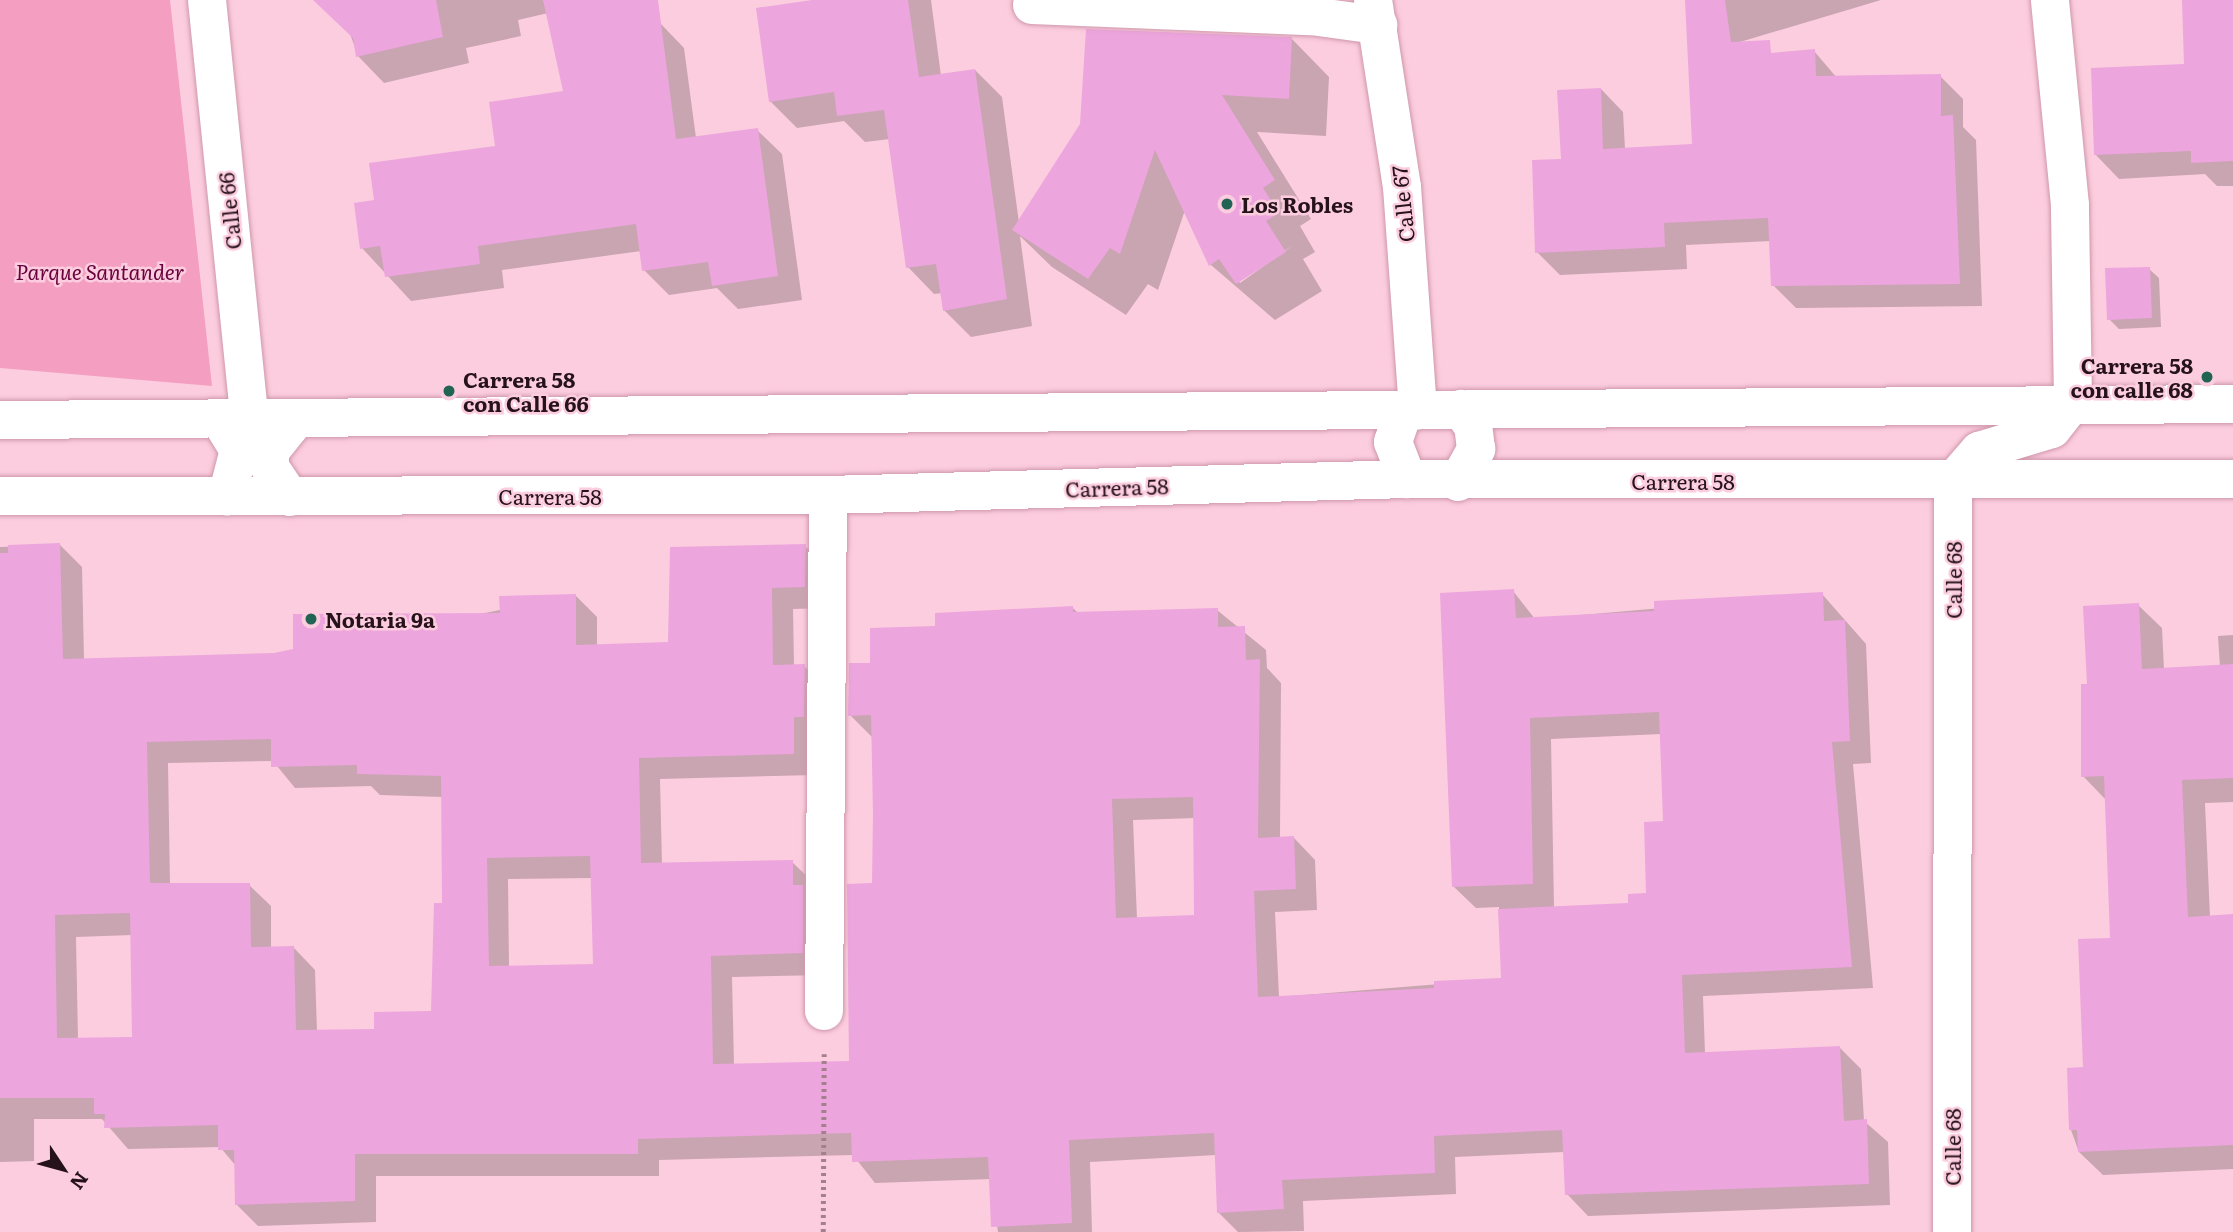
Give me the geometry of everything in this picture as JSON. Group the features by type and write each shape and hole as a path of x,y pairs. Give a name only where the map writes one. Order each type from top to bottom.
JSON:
{"street":[{"name":"Calle 66","path":"207,0 236,423"},
{"path":"1953,481 1979,451 2052,429 2073,402 2070,205 2050,0"},
{"path":"1032,5 1311,16 1375,12"},
{"name":"Calle 67","path":"1375,12 1402,187 1411,410"},
{"path":"0,420 236,423 2073,402 2233,404"},
{"path":"1407,479 1393,442 1411,410"},
{"path":"1458,482 1476,449 1473,426 1461,410"},
{"path":"290,497 269,466 271,450 293,422"},
{"path":"227,496 239,450 236,423"},
{"name":"Carrera 58","path":"0,496 828,495 1407,479 1458,482 2233,479"},
{"name":"Calle 68","path":"1952,1232 1953,481"},
{"path":"824,1011 828,495"}],"path":[{"path":"823,1232 824,1011"}],"green space":[{"name":"Parque Santander","path":"0,0 170,0 212,386 0,368"}],"building":[{"path":"313,0 436,0 443,37 356,57 353,38"},
{"path":"543,0 658,0 676,139 758,128 778,276 712,286 708,262 642,271 636,224 478,246 480,264 385,277 380,246 360,249 354,203 374,200 369,163 495,146 489,102 563,91"},
{"path":"812,0 908,0 919,77 975,69 1007,299 943,311 936,264 906,268 884,110 837,116 834,92 769,102 756,8"},
{"path":"1685,0 1725,0 1731,42 1770,40 1771,53 1815,49 1816,76 1941,74 1941,116 1953,115 1960,284 1771,286 1768,218 1664,223 1665,247 1535,253 1532,160 1561,159 1557,90 1601,88 1603,149 1692,144"},
{"path":"2182,0 2233,0 2233,161 2191,163 2191,151 2094,155 2091,68 2184,64"},
{"path":"1086,29 1292,37 1289,99 1222,95 1275,180 1263,188 1279,213 1266,221 1286,252 1236,284 1219,259 1209,266 1155,150 1120,254 1110,248 1088,279 1012,230 1080,124"},
{"path":"2150,267 2152,318 2107,320 2105,268"},
{"path":"60,543 63,659 274,653 293,649 293,614 500,613 499,596 576,594 576,645 668,642 670,547 806,544 805,587 772,588 773,665 805,664 804,717 794,717 794,754 639,758 641,863 793,860 793,885 803,885 803,953 711,956 713,1064 849,1061 847,884 872,883 873,813 871,715 848,716 849,663 870,663 870,628 935,626 935,613 1073,606 1073,612 1218,608 1218,627 1245,626 1246,660 1260,659 1258,838 1294,836 1296,889 1254,891 1258,997 1434,988 1434,981 1501,978 1498,909 1628,903 1628,894 1646,893 1644,822 1663,821 1659,712 1530,718 1533,884 1452,887 1440,593 1514,589 1516,618 1654,611 1654,601 1823,592 1824,621 1845,620 1850,741 1832,742 1852,967 1682,975 1685,1053 1840,1046 1844,1121 1867,1119 1869,1184 1565,1195 1562,1130 1434,1136 1435,1173 1282,1180 1284,1209 1217,1213 1214,1133 1069,1140 1072,1223 991,1227 988,1157 852,1162 851,1133 638,1139 638,1154 355,1154 355,1201 235,1205 234,1150 218,1150 218,1125 104,1128 105,1114 94,1114 94,1098 0,1098 0,553 8,553 8,545","holes":["271,739 271,767 357,765 357,774 441,776 442,903 434,903 431,1011 374,1012 374,1029 296,1030 294,946 251,947 250,883 150,883 147,742","1193,797 1194,915 1116,918 1112,799","590,856 593,964 489,966 487,858","130,913 132,1037 57,1038 55,915"]},
{"path":"2139,603 2142,669 2233,664 2233,778 2182,780 2188,917 2233,914 2233,1145 2078,1152 2077,1130 2069,1130 2067,1068 2083,1067 2078,939 2110,938 2104,776 2081,777 2081,684 2087,684 2083,606"}],"place":[{"name":"Los Robles","path":"1227,204"},
{"name":"Carrera 58 con calle 68","path":"2207,377"},
{"name":"Carrera 58 con Calle 66","path":"449,391"},
{"name":"Notaria 9a","path":"311,619"}]}
